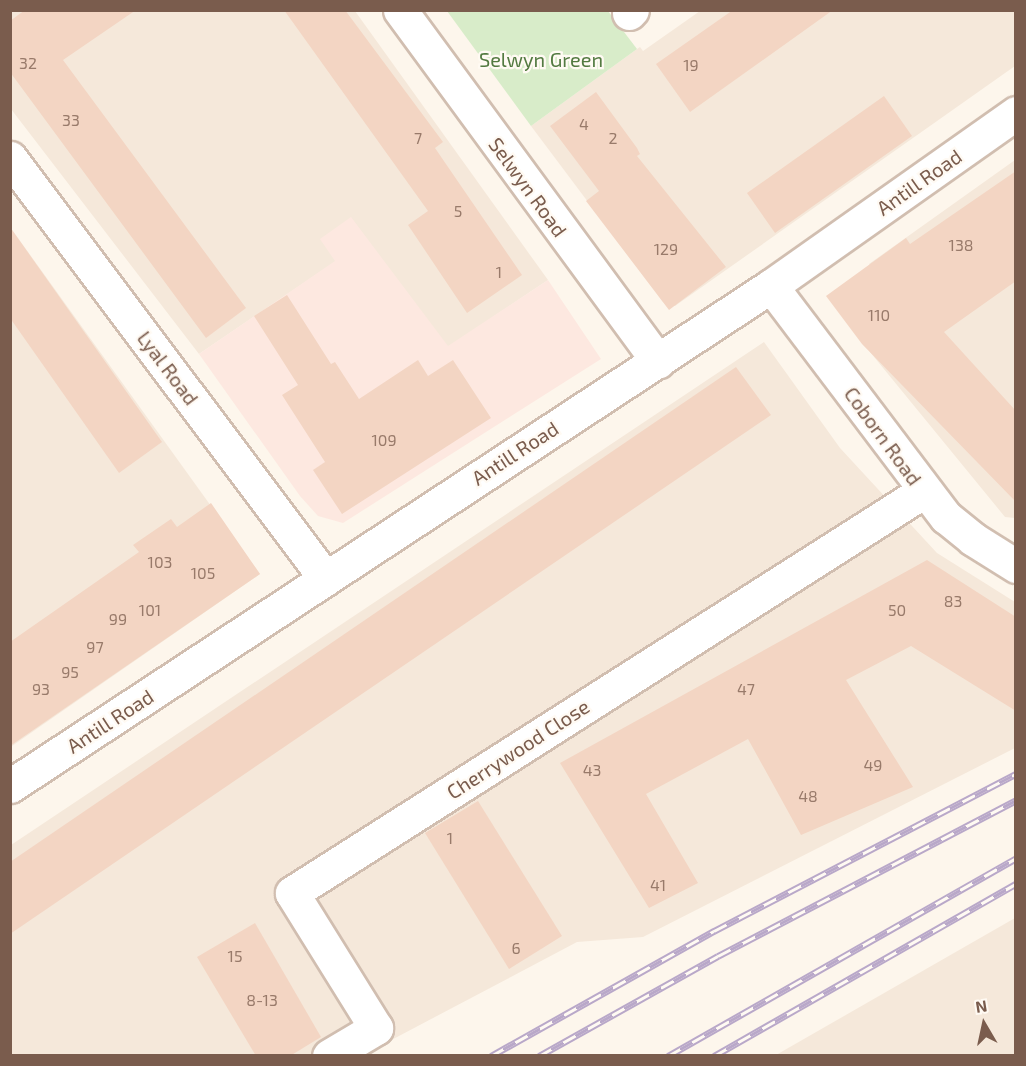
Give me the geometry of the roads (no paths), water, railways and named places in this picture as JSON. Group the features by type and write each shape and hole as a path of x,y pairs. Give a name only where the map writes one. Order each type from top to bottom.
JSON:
{"street":[{"name":"Selwyn Road","path":"400,10 658,361"},
{"name":"Antill Road","path":"10,786 771,286 1016,113"},
{"name":"Lyal Road","path":"10,158 326,579"},
{"name":"Coborn Road","path":"771,286 924,491 946,517 973,539 1016,566"},
{"name":"Cherrywood Close","path":"329,1056 376,1028 292,893 924,491"}],"railway":[{"path":"491,1056 714,931 1016,774"},
{"path":"539,1056 718,956 1016,800"},
{"path":"668,1056 1016,858"},
{"path":"714,1056 1016,884"}],"park label":[{"name":"Selwyn Green","path":"541,59"}]}
